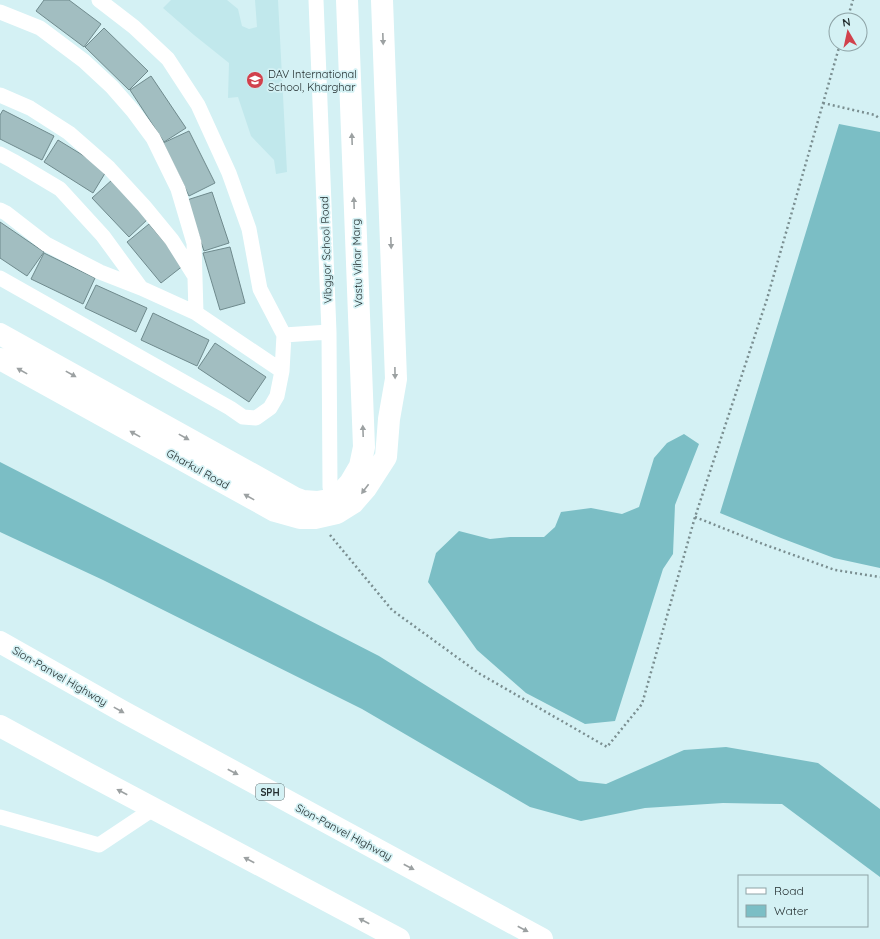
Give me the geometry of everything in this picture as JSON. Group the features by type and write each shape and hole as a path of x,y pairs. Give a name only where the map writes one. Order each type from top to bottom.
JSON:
{"main road":[{"name":"Vastu Vihar Marg","path":"322,506 350,483 360,466 364,447 347,0"},
{"path":"353,170 388,168 382,0"},
{"name":"Gharkul Road","path":"0,334 285,493 337,513 353,503 366,488 386,457 389,419 396,379 388,168"},
{"name":"Gharkul Road","path":"0,359 275,511 300,518 322,506"},
{"name":"Sion-Panvel Highway","path":"0,642 122,711 542,939"},
{"path":"0,726 399,939"}],"street":[{"path":"0,278 230,408 243,417 256,418 270,408 277,396 282,371 284,335 260,289 249,230 230,173 198,105 168,59 134,27 99,0"},
{"name":"Vibgyor School Road","path":"316,0 329,332 330,487 322,506"},
{"path":"0,12 40,28 84,61 112,87 133,111 153,138 178,189 194,243 196,313"},
{"path":"0,95 30,108 56,125 69,134 109,168 144,206 172,240 195,276"},
{"path":"0,154 60,189 103,236 141,288"},
{"path":"0,210 46,244 100,272 141,288 196,313 282,371"},
{"path":"284,335 329,332"},
{"path":"0,816 99,845 153,808"}],"path":[{"path":"849,12 853,0"},
{"path":"322,506 392,610 480,674 607,747 642,704 695,517 767,299 838,52"},
{"path":"823,103 875,115 880,119"},
{"path":"695,517 835,570 880,577"}],"shaded area":[{"name":"DAV International School, Kharghar","path":"171,0 227,0 238,9 242,26 249,29 257,27 255,0 278,0 287,172 276,174 274,160 251,136 238,97 228,98 229,63 163,8"}],"water":[{"path":"839,124 880,132 880,568 834,558 720,513"},
{"path":"684,434 699,444 675,505 673,554 663,569 615,721 585,724 526,693 477,650 428,582 436,553 459,531 490,539 510,537 544,537 555,527 561,512 591,508 622,514 639,507 654,458 667,443"},
{"path":"0,462 379,656 579,781 606,784 684,750 726,747 818,763 880,809 880,877 782,804 723,803 645,808 581,821 530,807 362,709 103,580 0,532"}],"building":[{"path":"44,0 69,0 101,24 84,47 36,11"},
{"path":"104,28 148,71 129,90 85,47"},
{"path":"151,76 186,128 164,142 130,90"},
{"path":"3,110 54,136 42,160 0,139 0,115"},
{"path":"189,131 215,183 189,196 163,143"},
{"path":"58,140 107,170 93,193 44,162"},
{"path":"113,179 149,218 129,237 92,198"},
{"path":"212,192 229,243 204,251 187,200"},
{"path":"0,222 44,252 27,276 0,258"},
{"path":"149,224 184,265 161,283 127,242"},
{"path":"230,247 245,303 220,310 203,253"},
{"path":"44,253 95,278 83,304 31,279"},
{"path":"96,285 147,308 136,332 85,308"},
{"path":"153,313 209,340 197,366 141,340"},
{"path":"215,343 266,377 249,402 198,368"}],"place":[{"name":"DAV International School, Kharghar","path":"255,80"}]}
